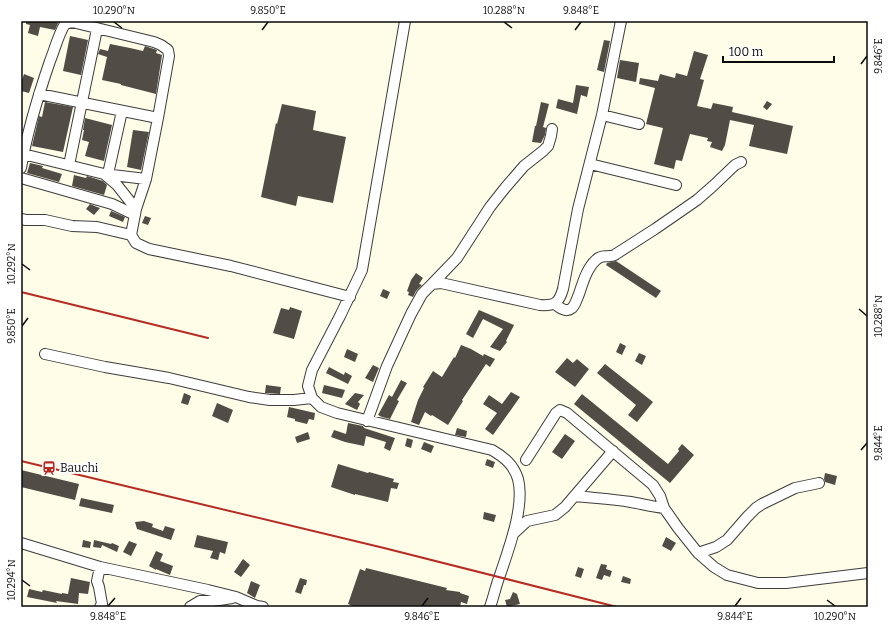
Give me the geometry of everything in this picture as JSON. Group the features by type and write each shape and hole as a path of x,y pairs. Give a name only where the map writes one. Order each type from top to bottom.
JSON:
{"street":[{"path":"405,21 362,270 350,297 312,370 308,386 312,398 322,408 367,421 492,450 503,457 512,466 518,479 520,497 514,533 490,607"},
{"path":"432,284 441,283 549,306 555,304 560,298 578,209 602,115 621,21"},
{"path":"21,168 38,94 65,24 72,22 161,45 168,50 168,56 146,180 136,212 131,236"},
{"path":"69,165 97,29"},
{"path":"38,94 158,118"},
{"path":"106,174 122,111"},
{"path":"602,115 639,124"},
{"path":"367,421 387,366 422,294 457,258 490,207 505,188 524,166 548,146 552,129"},
{"path":"23,154 106,174 146,180"},
{"path":"555,304 564,310 568,310 573,307 588,270 597,258 616,254 655,229 696,200 735,165 741,162"},
{"path":"590,164 676,185"},
{"path":"106,174 117,185 136,212"},
{"path":"21,178 136,212"},
{"path":"21,219 45,220 72,226 97,227 131,236 136,242 148,249 231,266 350,297"},
{"path":"45,354 105,367 169,378 256,398 270,400 294,400 312,398"},
{"path":"526,460 556,412 560,410 567,413 653,485 660,496 664,508 698,553 714,567 727,575 758,583 786,583 868,572"},
{"path":"514,533 527,521 555,515 565,507 612,451"},
{"path":"698,553 716,547 727,540 747,517 762,504 795,488 818,483"},
{"path":"575,496 618,500 664,508"},
{"path":"21,543 100,567 236,597 259,607"},
{"path":"100,567 97,581 101,594 102,604 100,607"},
{"path":"190,607 200,601 212,601 236,597"}],"building":[{"path":"26,21 59,21 55,30 40,27 38,36 28,33 30,25 26,24"},
{"path":"70,36 88,40 81,75 63,71"},
{"path":"604,40 610,41 604,72 597,70"},
{"path":"110,44 143,51 145,46 157,50 156,53 162,55 156,94 102,80 107,57 98,54 100,49 108,51"},
{"path":"694,51 708,55 700,79 704,80 697,106 711,109 713,103 733,107 732,112 793,126 787,154 749,146 754,125 730,120 725,145 722,151 710,147 712,142 707,141 708,138 690,134 682,161 676,160 674,169 654,164 663,128 646,124 655,88 639,84 640,78 658,81 660,74 675,78 676,73 687,76"},
{"path":"620,60 639,63 636,82 617,78"},
{"path":"24,74 34,78 29,93 21,91 21,83"},
{"path":"576,85 589,87 587,97 581,95 577,114 556,108 558,99 573,103"},
{"path":"767,101 772,104 767,110 763,107"},
{"path":"45,102 73,107 63,152 32,146 39,116 42,117"},
{"path":"541,102 549,104 543,127 546,128 545,135 541,143 532,142 535,126"},
{"path":"282,104 316,111 313,130 346,137 333,203 298,196 296,206 261,197 276,123 277,124"},
{"path":"85,118 112,125 104,161 85,156 89,142 82,140"},
{"path":"133,130 149,132 141,170 127,167"},
{"path":"30,163 43,166 42,168 62,174 59,182 27,173"},
{"path":"74,175 86,178 87,176 103,181 107,185 104,195 72,186"},
{"path":"90,204 100,208 94,215 86,209"},
{"path":"111,211 125,217 123,222 109,216"},
{"path":"145,216 151,218 148,225 142,223"},
{"path":"616,261 661,291 656,298 606,265 607,263"},
{"path":"416,273 423,278 419,284 422,285 413,297 408,295 409,292 407,291 411,280"},
{"path":"383,289 390,292 387,299 380,296"},
{"path":"290,307 302,311 294,339 273,333 281,308 289,310"},
{"path":"479,310 514,325 506,341 507,342 500,351 490,347 503,329 483,319 473,338 466,334"},
{"path":"620,343 626,346 622,355 616,352"},
{"path":"461,345 483,356 484,354 495,359 490,367 486,364 462,400 463,401 448,425 425,412 419,425 411,422 418,400 424,388 423,387 433,371 442,377 454,357 455,358"},
{"path":"347,349 358,354 355,362 344,357"},
{"path":"639,353 646,356 642,365 635,361"},
{"path":"567,358 573,363 577,359 589,369 575,387 555,372"},
{"path":"605,364 653,402 637,422 628,415 636,405 597,373"},
{"path":"373,365 379,368 373,382 365,378"},
{"path":"329,367 344,375 345,372 352,376 348,384 326,373"},
{"path":"401,380 407,383 397,400 399,401 390,419 378,415 389,395 392,397"},
{"path":"266,385 281,387 280,394 265,393"},
{"path":"324,385 345,390 342,398 322,393"},
{"path":"511,392 520,397 493,435 485,429 497,413 483,404 489,395 502,404"},
{"path":"184,393 191,396 188,405 181,403"},
{"path":"355,393 364,395 358,402 360,404 357,410 345,404"},
{"path":"582,394 668,464 679,451 678,449 682,444 694,455 670,483 574,404"},
{"path":"217,403 233,410 228,423 212,416"},
{"path":"289,407 315,413 314,420 309,419 307,424 287,417"},
{"path":"348,423 363,426 364,428 395,438 390,451 384,448 386,442 366,436 364,446 331,437 334,430 346,434"},
{"path":"457,428 467,431 466,437 455,435"},
{"path":"308,432 310,439 297,443 295,437"},
{"path":"565,434 575,441 562,459 552,452"},
{"path":"407,438 413,440 411,448 405,446"},
{"path":"424,442 434,446 431,453 421,449"},
{"path":"487,459 495,462 493,468 485,465"},
{"path":"338,464 394,479 393,482 399,483 397,489 391,488 388,502 355,495 331,487"},
{"path":"21,470 79,484 75,500 21,487"},
{"path":"825,473 837,476 835,485 825,482"},
{"path":"81,498 114,505 112,513 79,506"},
{"path":"484,512 496,515 494,522 483,519"},
{"path":"144,521 153,524 152,527 163,531 165,526 175,529 171,540 137,529 135,522"},
{"path":"197,535 228,542 225,554 220,552 218,560 210,558 213,551 194,547"},
{"path":"666,537 676,543 671,551 662,546"},
{"path":"83,540 91,542 90,548 82,547"},
{"path":"94,540 112,543 119,546 117,552 102,545 101,548 93,547"},
{"path":"129,541 137,544 131,556 123,552"},
{"path":"156,551 163,554 160,561 173,566 170,575 149,566"},
{"path":"243,559 250,565 241,577 234,572"},
{"path":"601,564 607,565 606,569 612,571 610,577 604,575 602,580 596,578"},
{"path":"578,567 584,569 581,578 575,576"},
{"path":"366,568 447,588 446,590 460,592 469,596 467,604 461,602 460,607 355,607 348,604 360,569 365,571"},
{"path":"623,576 631,579 630,584 621,582"},
{"path":"71,578 90,582 88,594 79,593 78,604 56,601 57,603 27,597 29,589 42,592 43,590 68,594"},
{"path":"300,578 307,580 301,594 295,592"},
{"path":"251,581 260,585 255,598 247,593"},
{"path":"513,592 517,594 520,604 507,607 505,600 510,599"}],"railway":[{"path":"21,292 208,338"},
{"path":"21,461 384,548 617,607"}],"place":[{"name":"Bauchi","path":"49,468"}]}
